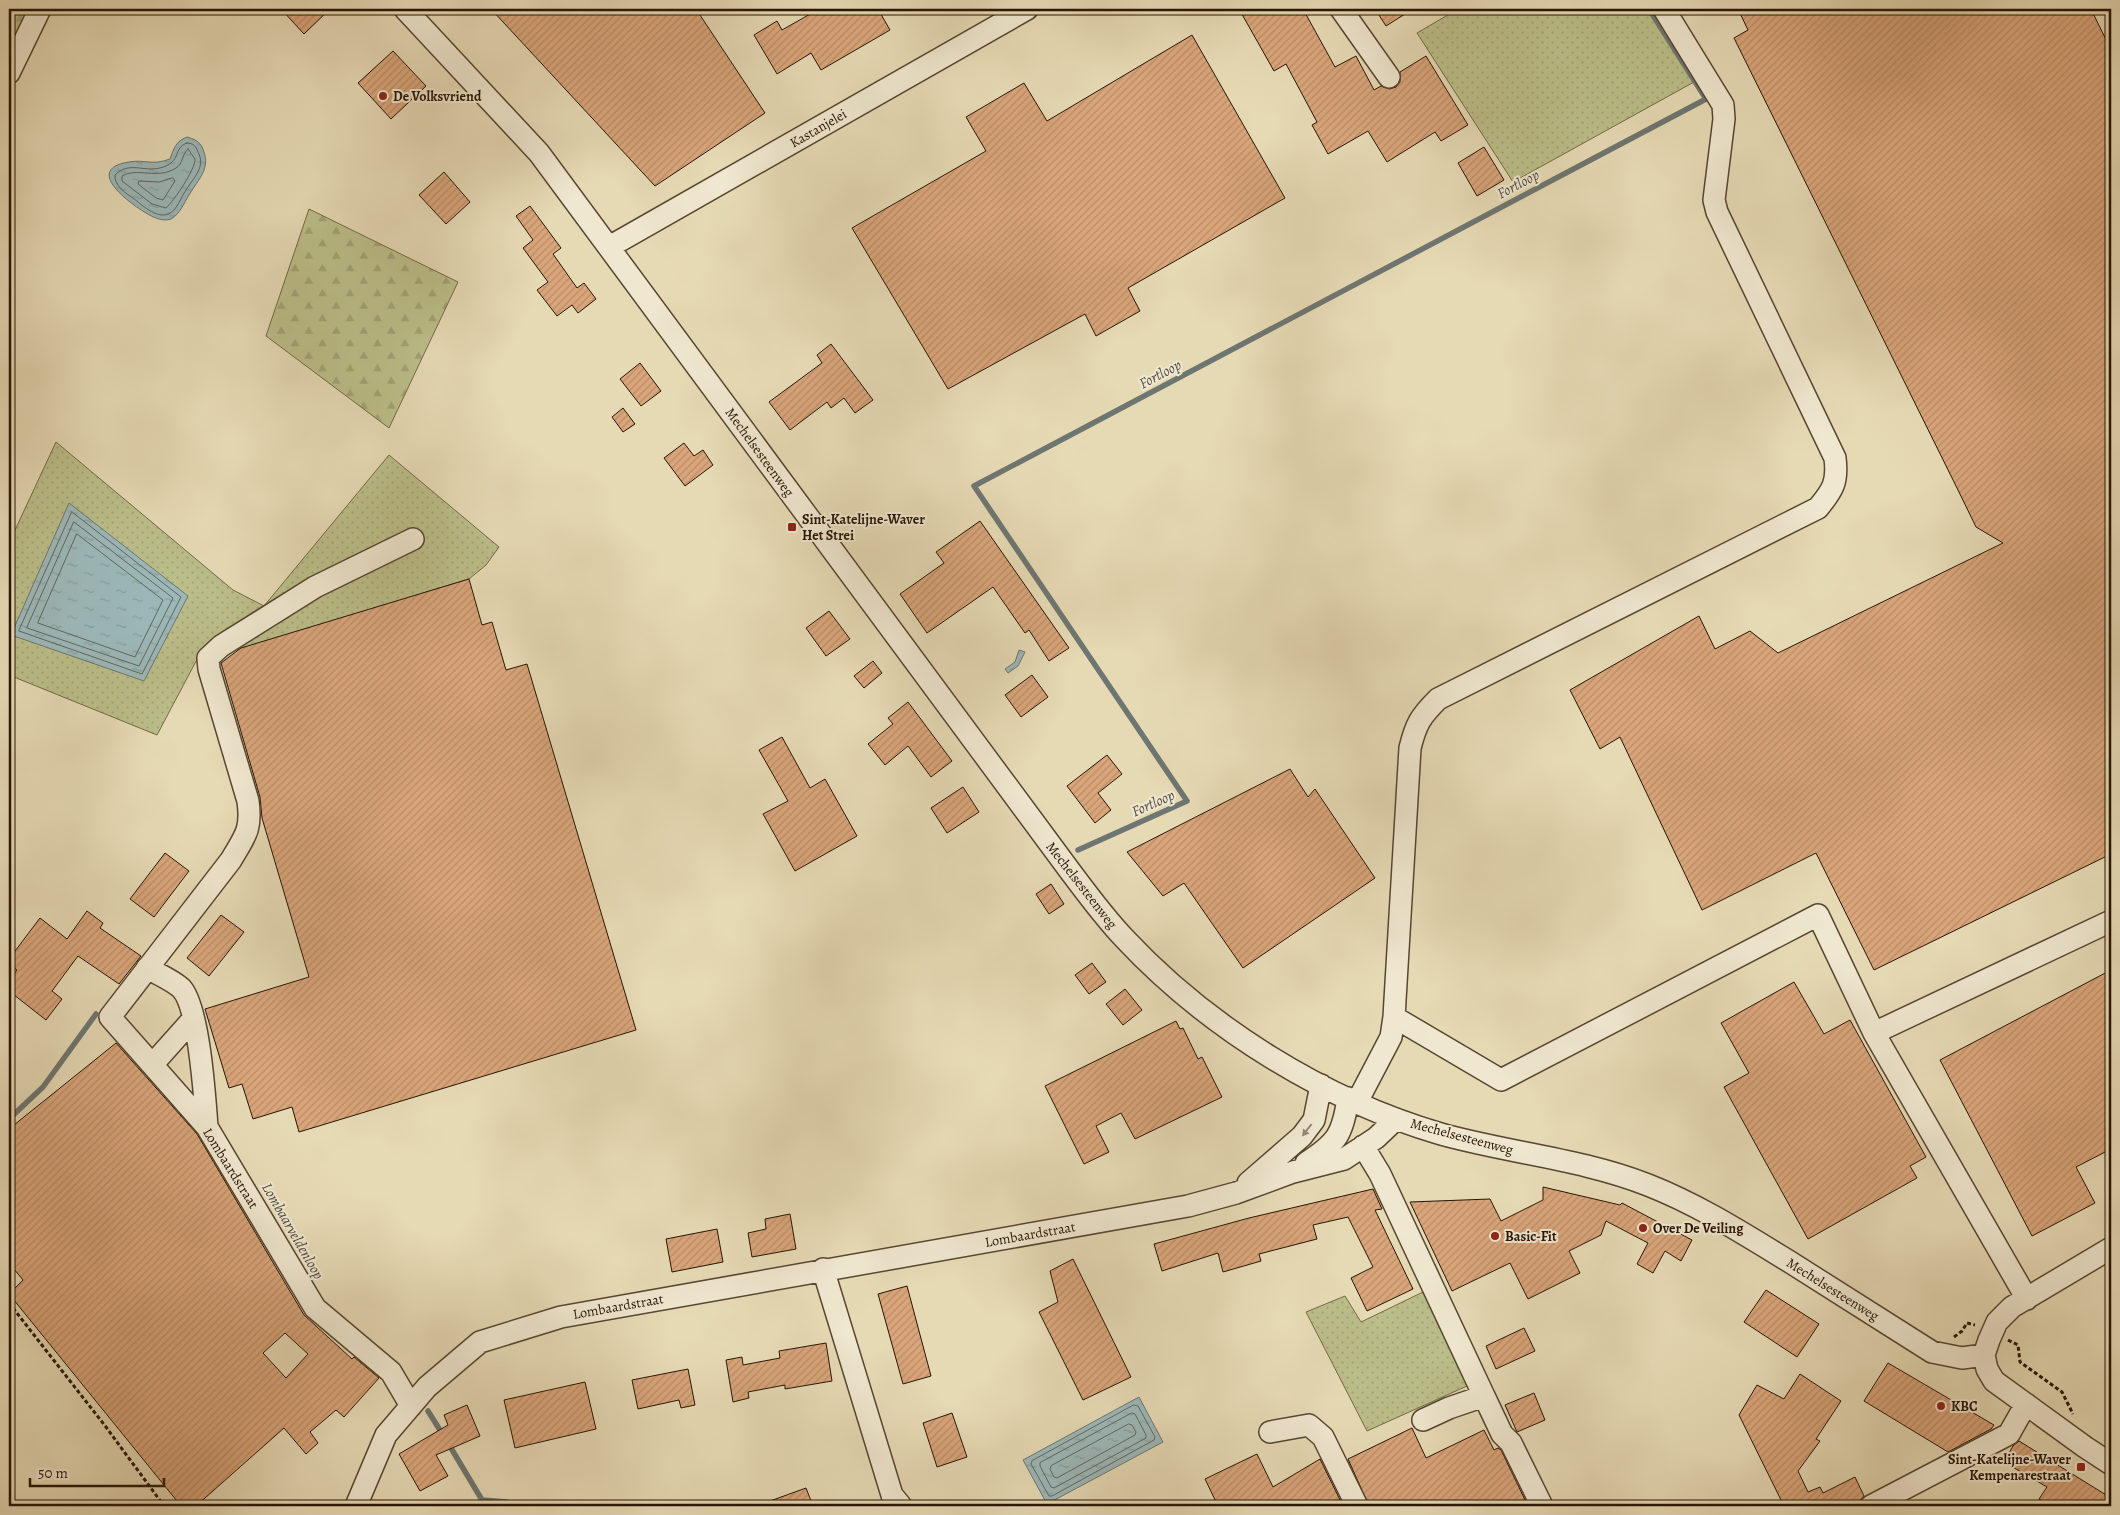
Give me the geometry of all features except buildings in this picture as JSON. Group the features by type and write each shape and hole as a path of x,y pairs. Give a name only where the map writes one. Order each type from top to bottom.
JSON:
{"street":[{"path":"9,73 40,9"},
{"name":"Mechelsesteenweg","path":"405,9 539,153 1073,875 1124,938 1187,998 1266,1054 1353,1100 1396,1119 1441,1134 1569,1162 1646,1184 1716,1216 1932,1352 1962,1358 1984,1355"},
{"name":"Kastanjelei","path":"609,247 1027,9"},
{"path":"1340,9 1389,78"},
{"name":"Lombaardstraat","path":"1293,1172 1328,1149 1340,1132 1353,1100 1391,1037 1394,1017 1410,748 1416,725 1426,711 1438,699 1818,508 1830,494 1837,476 1835,458 1717,212 1714,200 1724,119 1722,105 1664,9"},
{"name":"Lombaardstraat","path":"410,1406 391,1372 315,1308 207,1128 110,1017 231,860 246,833 251,819 248,801 208,669 208,658 221,646 315,587 413,539"},
{"path":"1394,1017 1501,1080 1818,915 1874,1033 2027,1298"},
{"path":"1874,1033 2111,921"},
{"path":"147,968 181,988 191,1007 204,1075 207,1128"},
{"path":"152,1065 193,1019"},
{"name":"Lombaardstraat","path":"1236,1193 1302,1136 1314,1120 1321,1084"},
{"name":"Lombaardstraat","path":"356,1506 386,1435 427,1387 480,1342 561,1316 1188,1206 1236,1193 1293,1172 1344,1159 1376,1138 1396,1119"},
{"path":"1363,1146 1380,1174 1502,1434 1511,1443 1542,1506"},
{"path":"2111,1248 2012,1307 1997,1322 1984,1355 1987,1369 1994,1381 2111,1464"},
{"path":"823,1269 892,1495 901,1506"},
{"path":"1423,1420 1449,1408 1484,1396"},
{"path":"1871,1506 2009,1434 2026,1404"},
{"path":"1270,1432 1309,1425 1323,1437 1357,1506"}],"path":[{"path":"9,1303 106,1427 164,1506"}],"green space":[{"path":"9,9 31,9 9,53"},
{"path":"1458,9 1649,9 1694,82 1513,182 1417,33"},
{"path":"309,209 458,282 389,428 266,336"},
{"path":"56,442 233,590 264,606 389,455 499,547 486,565 469,579 213,657 203,648 157,735 9,675 9,543"},
{"path":"1423,1292 1467,1386 1367,1431 1306,1312 1345,1296 1361,1322"}],"water":[{"path":"187,137 196,140 201,145 205,154 205,167 182,208 171,219 161,219 148,215 130,202 114,186 110,179 110,172 116,166 135,161 158,162 170,159 174,148"},
{"path":"69,503 188,596 144,681 11,635"},
{"path":"1019,650 1025,652 1018,666 1008,673 1005,669 1015,662"},
{"path":"1139,1397 1163,1442 1047,1504 1023,1460"}],"waterway":[{"name":"Fortloop","path":"1078,850 1187,801 974,486 1706,99 1649,9"},
{"name":"Lombaarveldenloop","path":"9,1119 43,1087 96,1014"},
{"name":"Lombaarveldenloop","path":"428,1411 443,1435"},
{"name":"Lombaarveldenloop","path":"448,1443 482,1500 507,1502 512,1506"}],"place":[{"name":"De Volksvriend","path":"383,96"},
{"name":"Sint-Katelijne-Waver Het Strei","path":"792,527"},
{"name":"Over De Veiling","path":"1643,1228"},
{"name":"Basic-Fit","path":"1495,1236"},
{"name":"KBC","path":"1941,1406"},
{"name":"Sint-Katelijne-Waver Kempenarestraat","path":"2081,1467"}]}
